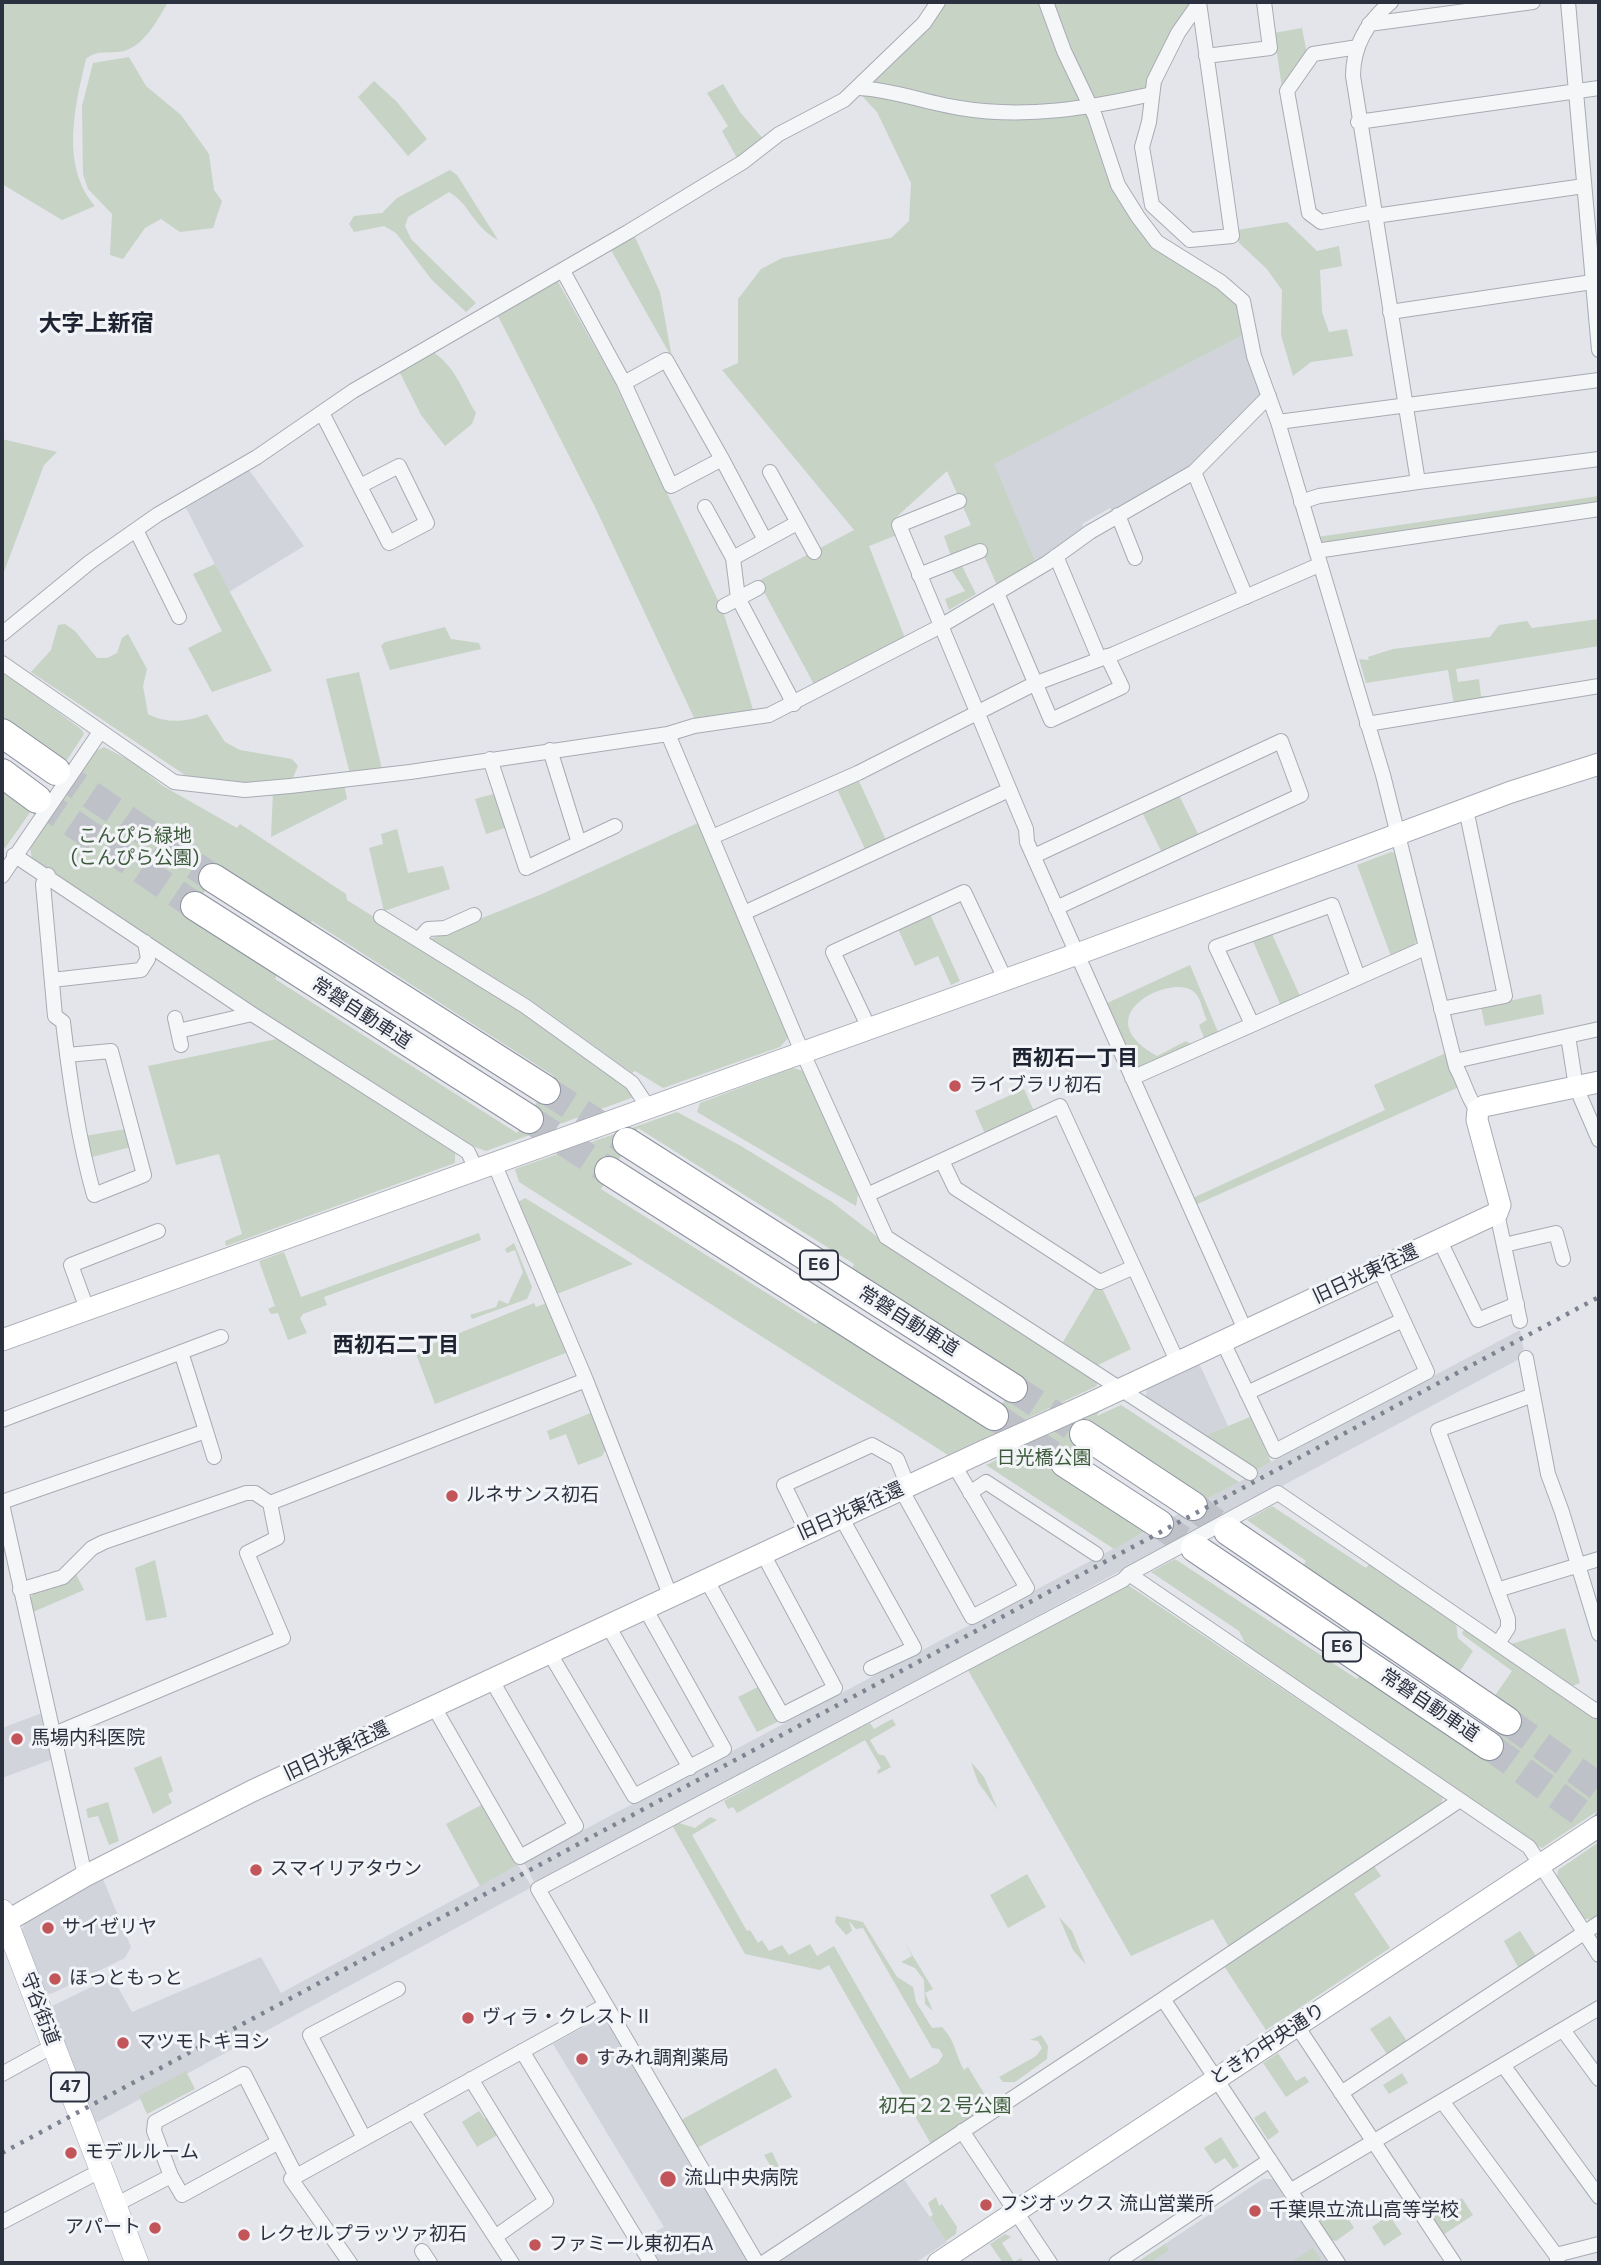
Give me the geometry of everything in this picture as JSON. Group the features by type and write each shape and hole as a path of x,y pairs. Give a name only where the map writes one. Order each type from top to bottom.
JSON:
{"highway":[{"path":"2,733 56,771"},
{"path":"2,773 37,799"},
{"name":"常磐自動車道","path":"213,878 545,1090"},
{"name":"常磐自動車道","path":"195,906 529,1119"},
{"name":"常磐自動車道","path":"627,1142 1013,1388"},
{"name":"常磐自動車道","path":"609,1171 995,1416"},
{"path":"1084,1434 1193,1506"},
{"path":"1065,1463 1159,1524"},
{"name":"常磐自動車道","path":"1228,1531 1507,1721"},
{"name":"常磐自動車道","path":"1195,1548 1489,1746"}],"main road":[{"name":"守谷街道","path":"3,1919 137,2263"}],"street":[{"path":"2,634 136,530 257,457 405,360 563,271 743,162 779,134 844,100 860,88 924,23 938,2"},
{"path":"1046,2 1063,51 1091,107 1124,196 1157,242 1221,282 1243,301 1250,342 1278,422 1399,835 1455,1061 1473,1106 1478,1110"},
{"path":"1199,2 1232,236 1190,240 1152,205 1142,147 1154,81 1178,33 1199,2"},
{"path":"1206,56 1270,48 1264,2"},
{"path":"1391,2 1368,24 1353,68 1359,122 1418,482"},
{"path":"1368,24 1533,2"},
{"path":"1568,2 1584,186 1596,282 1599,349"},
{"path":"1358,47 1313,54 1287,91 1309,213 1321,222 1584,186"},
{"path":"860,88 878,89 958,108 1004,114 1091,107 1152,94"},
{"path":"1359,122 1599,88"},
{"path":"1124,196 1147,181"},
{"path":"563,271 624,383 671,486 722,459"},
{"path":"1390,312 1596,282"},
{"path":"624,383 666,360 765,540"},
{"path":"1278,422 1599,380"},
{"path":"2,663 174,782 245,790 410,772 668,734 694,726 769,715 939,627 1118,515 1194,472 1269,396"},
{"path":"322,413 389,543 427,523 399,467 360,486"},
{"path":"1301,502 1319,496 1599,459"},
{"path":"769,472 814,552"},
{"path":"1194,472 1246,597"},
{"path":"959,501 899,525 1056,908 1246,1332"},
{"path":"705,507 733,558 738,598 794,704"},
{"path":"712,837 858,773 1034,684 1246,597 1318,558 1599,509"},
{"path":"1118,515 1135,558"},
{"path":"733,558 797,523"},
{"path":"136,530 179,617"},
{"path":"919,575 980,551"},
{"path":"997,593 1051,720 1122,687 1103,657 1056,556"},
{"path":"724,606 758,588"},
{"path":"1367,724 1599,687"},
{"path":"2,876 100,732"},
{"path":"668,734 880,1229 893,1243 1250,1473"},
{"path":"1034,856 1281,740 1301,795 1056,908"},
{"path":"550,750 579,843"},
{"path":"490,760 526,868 615,826"},
{"path":"2,1340 1077,954 1466,809 1599,764"},
{"path":"744,913 1009,790"},
{"path":"1441,1009 1505,996 1466,809"},
{"path":"15,855 252,1014 468,1152 485,1166 586,1380 670,1595"},
{"path":"48,875 43,884 55,1016 63,1022 67,1055 84,1161 94,1195 144,1175 111,1051 67,1055"},
{"path":"869,1028 833,952 964,892 1005,979"},
{"path":"1252,1024 1216,947 1332,905 1359,977"},
{"path":"418,940 428,929 444,928 474,915"},
{"path":"381,917 525,1006 632,1083 648,1107"},
{"path":"52,980 141,970 148,959 145,942"},
{"path":"1132,1078 1425,948"},
{"path":"178,1031 252,1014"},
{"path":"1455,1061 1599,1029"},
{"path":"1568,1036 1576,1087 1599,1140"},
{"path":"1478,1110 1484,1106 1599,1082"},
{"path":"867,1195 1060,1106 1178,1363"},
{"path":"1478,1110 1477,1120 1500,1205 1497,1213 1520,1321"},
{"path":"942,1161 955,1188 1100,1282 1134,1267"},
{"name":"旧日光東往還","path":"3,1919 192,1820 762,1552 1246,1332 1497,1213"},
{"path":"87,1309 71,1265 158,1231"},
{"path":"1504,1245 1556,1233 1563,1259"},
{"path":"1440,1241 1478,1320 1517,1304"},
{"path":"1223,1342 1275,1451 1427,1372 1380,1269"},
{"path":"1247,1393 1403,1320"},
{"path":"2,1420 221,1336"},
{"path":"181,1352 214,1457"},
{"path":"1526,1357 1553,1495 1579,1565 1599,1634"},
{"path":"270,1503 586,1380"},
{"path":"1499,1642 1507,1628 1508,1619 1438,1430 1533,1395"},
{"path":"85,1876 2,1503 206,1431"},
{"path":"807,1532 784,1485 872,1445 897,1460 905,1488 972,1617 1027,1588 954,1465"},
{"path":"971,1493 986,1482 1096,1554"},
{"path":"20,1590 63,1577 92,1548 104,1542 246,1493 255,1493 270,1503 277,1538 247,1553 283,1638 52,1735"},
{"path":"757,2263 538,1889 1123,1580 1129,1574 1278,1493 1597,1711 1599,1709"},
{"path":"841,1517 914,1648 871,1668"},
{"path":"706,1579 782,1715 835,1688 762,1552"},
{"path":"1497,1590 1599,1559"},
{"path":"1129,1574 1529,1847 1599,1955"},
{"path":"549,1652 634,1796 724,1749 645,1608"},
{"path":"607,1625 690,1768"},
{"path":"434,1707 520,1857 576,1826 491,1679"},
{"path":"763,2263 1461,1800"},
{"name":"ときわ中央通り","path":"938,2263 1599,1826"},
{"path":"1341,2093 1599,1923"},
{"path":"364,2138 310,2035 398,1989"},
{"path":"1163,1998 1338,2263"},
{"path":"350,2263 291,2179 606,2005"},
{"path":"1290,2191 1599,2008"},
{"path":"1297,2026 1454,2263"},
{"path":"1563,2029 1599,2079"},
{"path":"2,2074 53,2046"},
{"path":"522,2051 652,2263"},
{"path":"1503,2065 1599,2197"},
{"path":"277,2143 182,2195 171,2176 154,2131 155,2122 244,2074 296,2176"},
{"path":"471,2079 545,2202 495,2237"},
{"path":"1442,2101 1557,2259 1599,2244"},
{"path":"413,2111 512,2263"},
{"path":"962,2131 1050,2263"},
{"path":"1116,2263 1270,2160"},
{"path":"2,2222 102,2170"},
{"path":"115,2205 171,2176"}],"shaded area":[{"path":"1245,334 1262,393 1188,470 1113,513 1110,508 1082,524 1084,528 1036,563 993,464"},
{"path":"249,470 304,546 229,592 186,508"},
{"path":"1520,1330 1525,1356 1282,1486 1278,1485 642,1831 537,1884 533,1880 524,1863 527,1860"},
{"path":"1199,1363 1228,1426 1204,1436 1146,1397 1147,1385"},
{"path":"42,1713 53,1759 2,1778 2,1728"},
{"path":"518,1865 532,1887 94,2124 50,2007 112,1977 132,2012 261,1957 281,1993"},
{"path":"103,1879 131,1947 125,1958 51,1994 44,1993 21,1933 24,1924"},
{"name":"流山中央病院","path":"599,2019 606,2021 750,2263 657,2263 642,2240 664,2227 553,2044"},
{"name":"流山中央病院","path":"903,2178 947,2242 915,2263 774,2263"},
{"name":"千葉県立流山高等学校","path":"1263,2179 1275,2179 1330,2263 1136,2263"}],"green space":[{"path":"2,2 168,2 150,31 132,48 99,53 86,59 75,116 74,154 77,173 95,206 62,220 2,184"},
{"path":"943,2 1042,2 1086,104 983,107 869,83"},
{"path":"1049,2 1190,2 1149,78 1147,91 1094,101"},
{"path":"1302,28 1307,54 1282,88 1274,33"},
{"path":"129,57 146,86 181,115 209,154 214,190 222,201 213,228 180,232 161,219 145,228 123,259 110,255 112,214 88,189 83,174 82,106 93,63"},
{"path":"374,81 397,102 427,139 408,156 358,97"},
{"path":"723,84 740,112 764,140 737,158 722,131 728,126 707,93"},
{"path":"861,95 1090,113 1142,232 1238,300 1245,334 994,464 1036,563 997,585 979,545 951,556 944,536 971,525 947,471 892,521 897,535 869,546 905,638 816,688 758,581 854,530 722,370 738,363 738,299 761,269 782,258 891,238 909,221 911,183 877,112"},
{"path":"450,170 457,175 498,240 482,228 462,203 449,192 408,217 405,226 411,239 476,303 466,312 432,280 396,233 384,226 354,232 349,224 354,216 382,213 397,198"},
{"path":"1287,222 1317,251 1339,246 1342,266 1320,270 1322,312 1329,332 1347,329 1353,356 1311,362 1293,376 1281,335 1282,290 1266,268 1239,243 1237,230"},
{"path":"634,235 660,292 672,358 611,250"},
{"path":"557,280 613,379 723,611 754,713 696,722 596,509 496,312"},
{"path":"430,350 458,379 476,413 472,424 445,446 421,415 399,371"},
{"path":"2,439 57,452 44,465 2,577"},
{"path":"1599,496 1599,504 1322,544 1317,537"},
{"path":"215,564 272,671 212,692 188,648 222,631 193,574"},
{"path":"961,564 976,594 949,610 945,599 965,591 950,568"},
{"path":"1599,619 1599,646 1456,669 1458,682 1479,679 1481,696 1487,696 1488,700 1454,705 1448,670 1366,683 1359,659 1369,660 1368,657 1393,649 1490,637 1499,625 1527,621 1532,628"},
{"path":"65,624 75,631 97,658 107,658 117,653 122,638 128,634 147,669 143,686 148,714 177,721 207,714 225,742 240,750 292,759 298,766 292,780 246,785 191,779 31,672 51,650 58,625"},
{"path":"445,627 451,639 479,643 481,649 390,670 381,646 385,642"},
{"path":"2,670 82,730 84,734 65,763 2,718"},
{"path":"359,672 382,769 350,774 326,679"},
{"name":"こんぴら緑地 (こんぴら公園)","path":"104,747 133,762 163,786 237,828 240,824 346,894 347,900 502,998 632,1091 634,1097 486,1151 472,1146 270,1019 32,859 30,847 96,751","holes":["219,868 308,926 312,921 554,1076 517,1133 275,979 278,973 189,916"]},
{"path":"858,779 886,840 865,849 837,789"},
{"path":"344,784 347,799 271,837 273,792"},
{"path":"2,790 31,811 5,848 2,846"},
{"path":"497,793 508,827 486,834 475,799"},
{"path":"1179,795 1199,836 1162,853 1142,812"},
{"path":"698,823 788,1038 780,1047 663,1088 635,1071 632,1073 529,999 430,939 542,894"},
{"path":"397,829 408,873 443,866 450,889 384,911 369,848 383,844 381,834"},
{"path":"1391,852 1397,854 1418,937 1414,945 1391,956 1357,865"},
{"path":"930,914 960,981 951,985 938,956 915,966 898,929"},
{"path":"1271,932 1300,996 1280,1004 1252,939"},
{"path":"1190,965 1218,1032 1204,1038 1199,1025 1207,1020 1193,991 1182,987 1167,988 1139,1002 1130,1013 1129,1027 1137,1041 1157,1056 1186,1041 1191,1044 1137,1068 1130,1066 1105,1004"},
{"path":"1541,994 1544,1014 1485,1026 1481,1007"},
{"path":"277,1039 455,1153 455,1163 226,1246 225,1241 242,1234 219,1154 176,1165 148,1066"},
{"path":"1446,1053 1450,1071 1459,1087 1193,1206 1195,1197 1385,1110 1374,1085"},
{"path":"793,1068 803,1071 858,1194 856,1206 697,1112 700,1103"},
{"path":"1024,1089 1034,1111 985,1134 975,1111"},
{"path":"677,1112 741,1146 832,1202 880,1239 1096,1380 1097,1386 948,1455 519,1182 515,1169","holes":["638,1128 854,1264 851,1270 1018,1379 988,1426 820,1319 816,1324 601,1189"]},
{"path":"126,1129 131,1147 88,1158 85,1136"},
{"path":"525,1198 633,1264 557,1294 518,1202"},
{"path":"479,1233 481,1240 324,1297 327,1305 303,1314 300,1318 307,1333 288,1340 278,1313 271,1314 268,1309 275,1306 259,1261 284,1252 301,1297"},
{"path":"514,1243 532,1287 527,1299 472,1319 470,1315 496,1307 499,1300 508,1304 523,1272 515,1250 507,1253 505,1249"},
{"path":"1096,1286 1102,1288 1131,1349 1098,1365 1063,1342"},
{"path":"534,1303 536,1307 547,1303 568,1352 435,1404 415,1351"},
{"name":"日光橋公園","path":"1121,1405 1239,1482 1205,1500 1091,1424 1058,1474 1146,1531 1114,1549 986,1465 1099,1411 1097,1416"},
{"path":"593,1412 606,1448 602,1456 578,1465 566,1434 550,1440 547,1431"},
{"path":"1250,1417 1271,1462 1256,1470 1204,1436"},
{"path":"1272,1506 1366,1568 1371,1562 1456,1623 1458,1638 1473,1651 1459,1673 1303,1566 1306,1561 1247,1520"},
{"path":"1175,1559 1357,1679 1359,1676 1480,1758 1514,1711 1494,1697 1512,1671 1463,1635 1462,1632 1466,1629 1599,1718 1599,1810 1542,1848 1538,1846 1247,1647 1239,1631 1151,1572"},
{"path":"155,1560 167,1617 146,1621 135,1568"},
{"path":"75,1572 84,1590 33,1612 30,1598 37,1590"},
{"path":"1128,1585 1443,1797 1440,1808 1229,1947 1213,1919 1131,1956 968,1670"},
{"path":"1565,1628 1580,1683 1572,1686 1511,1644"},
{"path":"760,1686 779,1721 757,1732 738,1697"},
{"path":"892,1719 896,1725 870,1740 878,1754 885,1756 891,1767 878,1774 877,1771 881,1768 865,1740 737,1813 733,1807 728,1809 724,1801 854,1730 870,1723 874,1729"},
{"path":"161,1756 173,1791 168,1794 172,1803 153,1814 134,1768"},
{"path":"971,1762 984,1777 998,1810 978,1782"},
{"path":"108,1802 119,1841 109,1845 98,1816 88,1818 86,1809"},
{"path":"483,1804 518,1865 480,1886 446,1824"},
{"name":"初石２２号公園","path":"710,1817 717,1820 692,1835 747,1931 750,1930 758,1943 762,1940 769,1951 782,1945 789,1955 810,1944 817,1956 834,1946 910,2079 938,2063 943,2055 939,2049 932,2048 863,1928 856,1929 849,1921 852,1931 846,1935 835,1922 836,1916 863,1922 897,1977 913,1987 916,2002 932,2028 942,2027 947,2032 964,2070 968,2067 991,2105 931,2144 829,1965 820,1970 745,1954 672,1825 679,1823 695,1828"},
{"path":"1599,1842 1599,1916 1593,1920 1582,1918 1557,1879 1558,1870"},
{"path":"1374,1866 1381,1876 1354,1894 1390,1948 1266,2030 1224,1966"},
{"path":"1027,1874 1046,1907 1008,1928 990,1895"},
{"path":"1059,1917 1072,1931 1086,1965 1073,1950"},
{"path":"1520,1931 1536,1956 1518,1967 1504,1941"},
{"path":"905,1943 933,1989 925,1993 933,2011 925,2004 924,1980 915,1968 901,1962 912,1956"},
{"path":"1390,2016 1407,2041 1387,2054 1370,2029"},
{"path":"1041,2035 1048,2046 1047,2059 1015,2082 1003,2082 999,2077 1036,2056 1042,2048 1038,2041 1030,2040"},
{"path":"1278,2053 1296,2081 1305,2076 1309,2082 1286,2097 1263,2063"},
{"path":"776,2068 792,2097 695,2149 681,2123 683,2119"},
{"path":"186,2071 195,2089 147,2114 139,2096"},
{"path":"1402,2073 1408,2083 1389,2094 1383,2085"},
{"path":"479,2111 485,2119 489,2118 499,2134 477,2147 462,2122"},
{"path":"1265,2111 1279,2132 1268,2140 1254,2118"},
{"path":"1221,2137 1239,2166 1233,2169 1225,2158 1215,2164 1204,2148"},
{"path":"772,2152 783,2175 765,2184 758,2171 770,2165 764,2155"},
{"path":"936,2197 939,2206 942,2204 957,2227 956,2234 946,2241 930,2217 933,2215 928,2203"},
{"path":"1462,2198 1473,2215 1443,2235 1432,2218"},
{"path":"1339,2204 1354,2228 1336,2241 1332,2240 1317,2218"},
{"path":"1389,2215 1402,2234 1384,2246 1372,2227"},
{"path":"1005,2234 1011,2237 1002,2243 1014,2262 1021,2258 1024,2263 1003,2263 990,2244"},
{"path":"1165,2244 1169,2250 1149,2263 1136,2263"},
{"path":"1313,2248 1323,2263 1290,2263"}],"tunnel":[{"path":"56,771 213,878"},
{"path":"37,799 195,906"},
{"path":"546,1090 627,1142"},
{"path":"529,1119 609,1171"},
{"path":"1013,1388 1084,1434"},
{"path":"994,1416 1065,1463"},
{"path":"1193,1506 1228,1531"},
{"path":"1159,1524 1195,1548"},
{"path":"1507,1721 1599,1787"},
{"path":"1489,1746 1599,1826"}],"railway":[{"path":"2,2153 1599,1297"}],"place":[{"name":"ライブラリ初石","path":"955,1086"},
{"name":"ルネサンス初石","path":"452,1496"},
{"name":"馬場内科医院","path":"17,1739"},
{"name":"スマイリアタウン","path":"256,1870"},
{"name":"サイゼリヤ","path":"48,1928"},
{"name":"ほっともっと","path":"55,1979"},
{"name":"ヴィラ・クレストⅡ","path":"468,2018"},
{"name":"マツモトキヨシ","path":"123,2043"},
{"name":"すみれ調剤薬局","path":"582,2059"},
{"name":"モデルルーム","path":"71,2153"},
{"name":"流山中央病院","path":"668,2179"},
{"name":"フジオックス 流山営業所","path":"986,2205"},
{"name":"千葉県立流山高等学校","path":"1255,2211"},
{"name":"アパート","path":"155,2228"},
{"name":"レクセルプラッツァ初石","path":"244,2235"},
{"name":"ファミール東初石A","path":"535,2245"}],"district":[{"name":"大字上新宿","path":"96,325"},
{"name":"西初石一丁目","path":"1075,1059"},
{"name":"西初石二丁目","path":"396,1346"}]}
